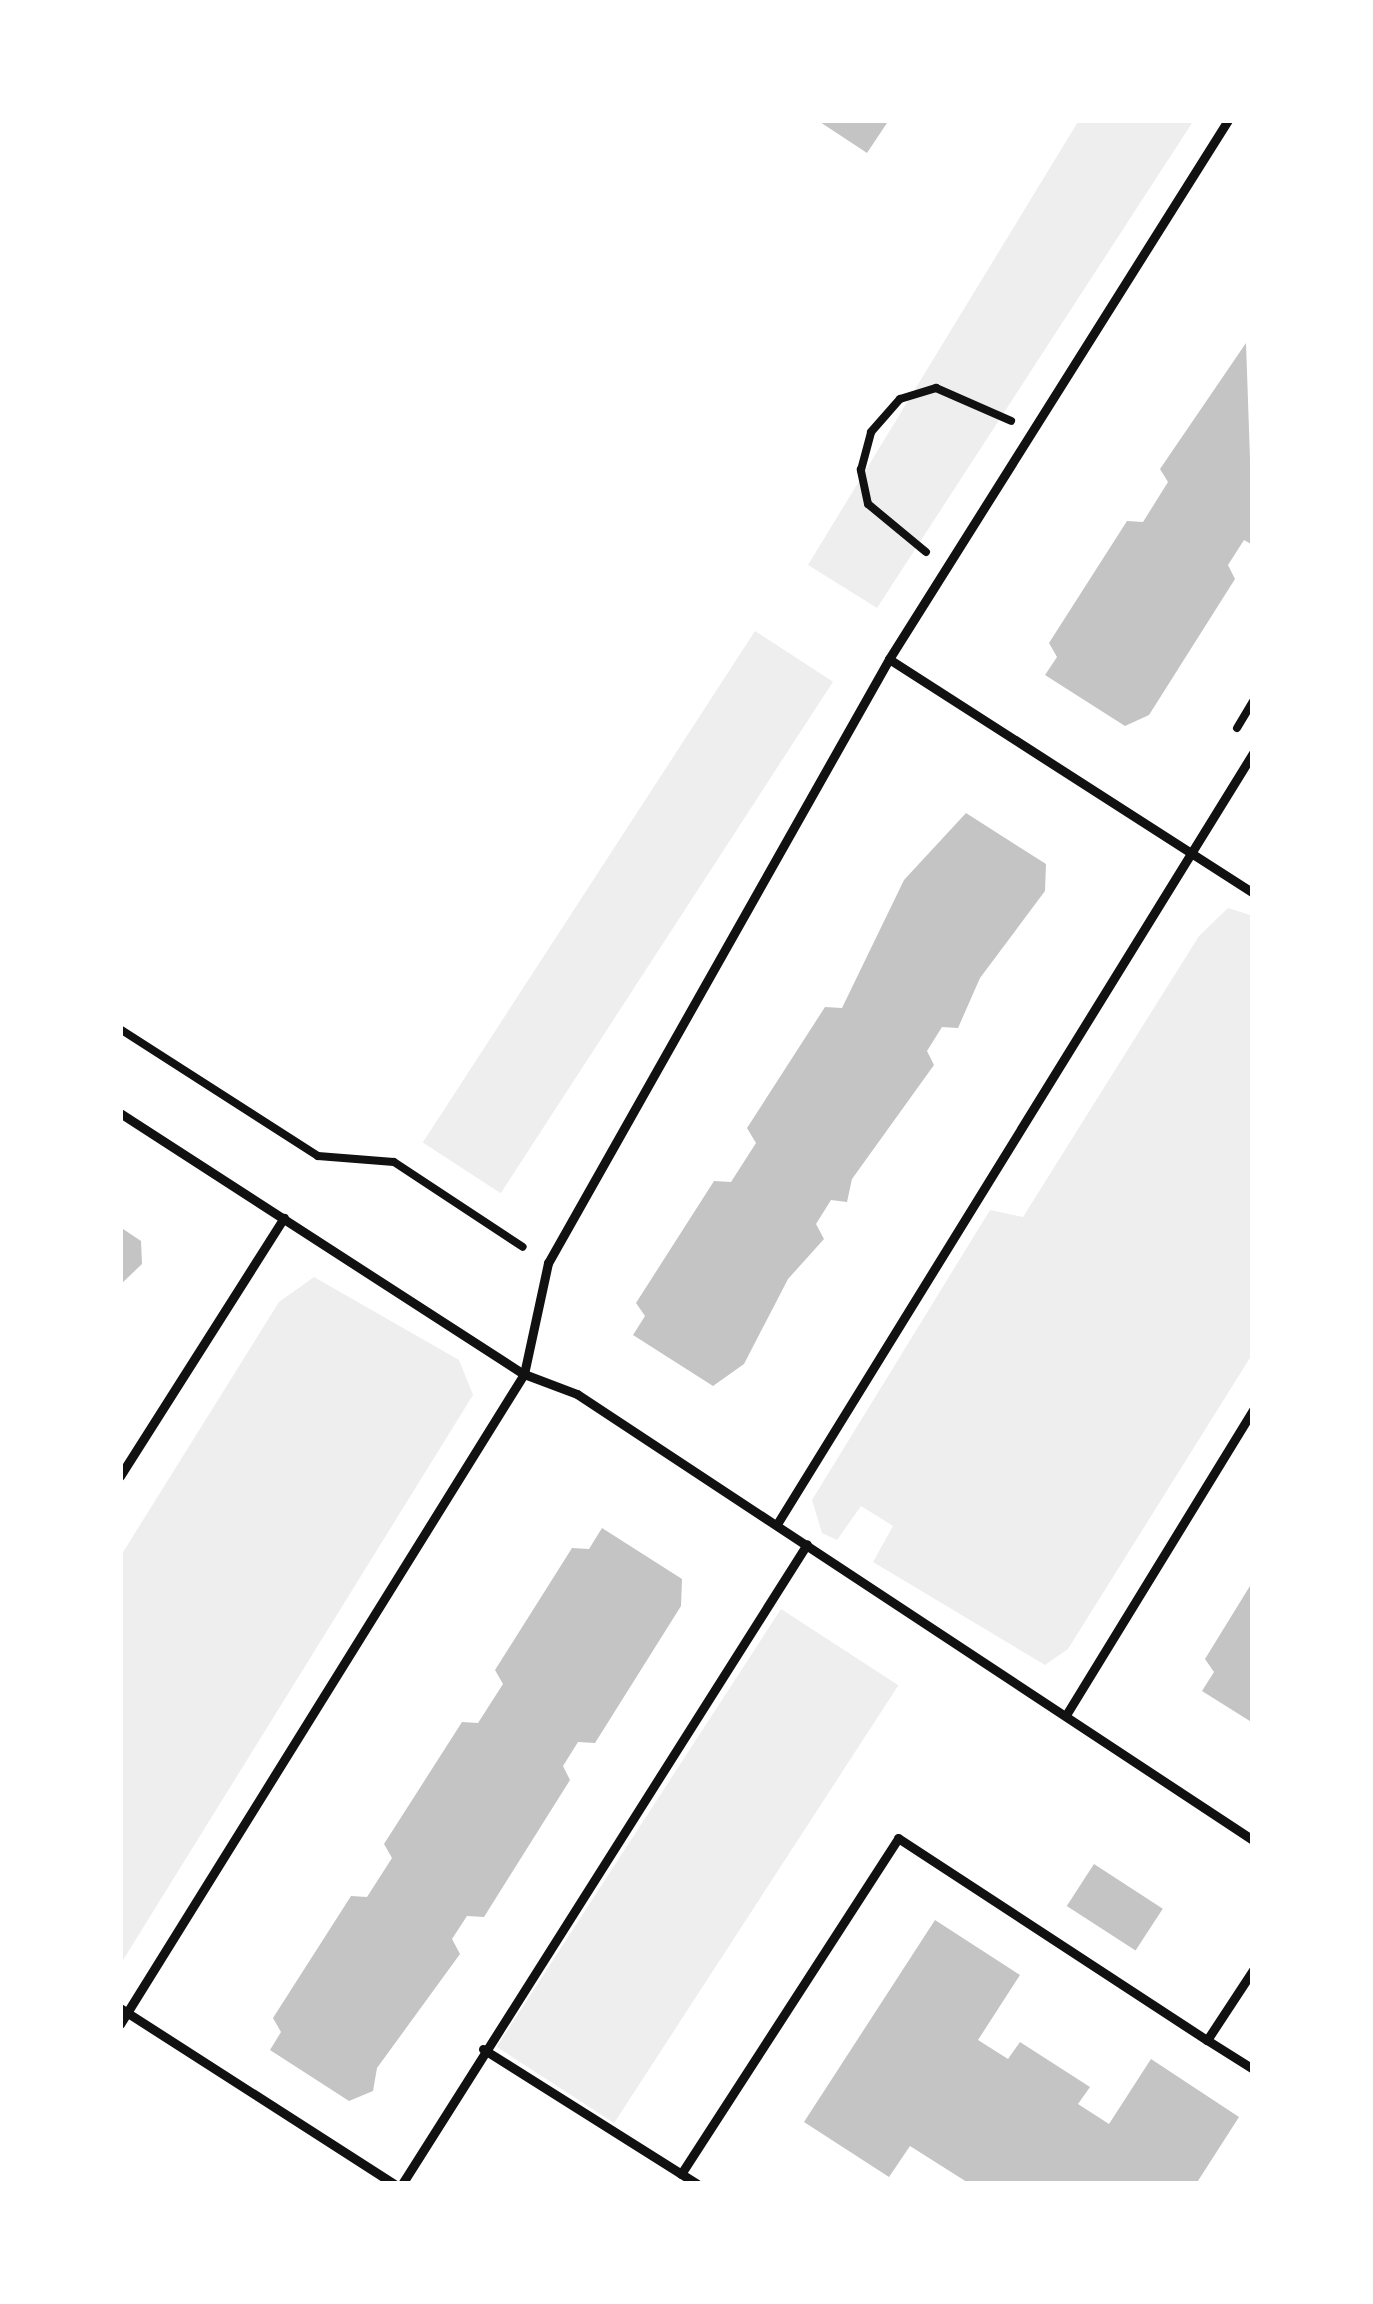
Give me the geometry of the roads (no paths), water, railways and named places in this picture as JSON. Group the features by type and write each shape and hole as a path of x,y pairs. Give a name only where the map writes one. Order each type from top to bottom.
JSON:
{"lane":[{"path":"120,2024 123,2010 524,1374 548,1263 889,659 1228,120"},
{"path":"889,659 1253,893"},
{"path":"777,1524 1253,753"},
{"path":"120,1113 524,1374 577,1394 1253,1840"},
{"path":"120,1476 284,1218"},
{"path":"1066,1715 1253,1410"},
{"path":"123,2010 398,2184 806,1544"},
{"path":"681,2174 898,1838 1253,2069"},
{"path":"1208,2040 1253,1970"},
{"path":"483,2049 697,2184"}]}
